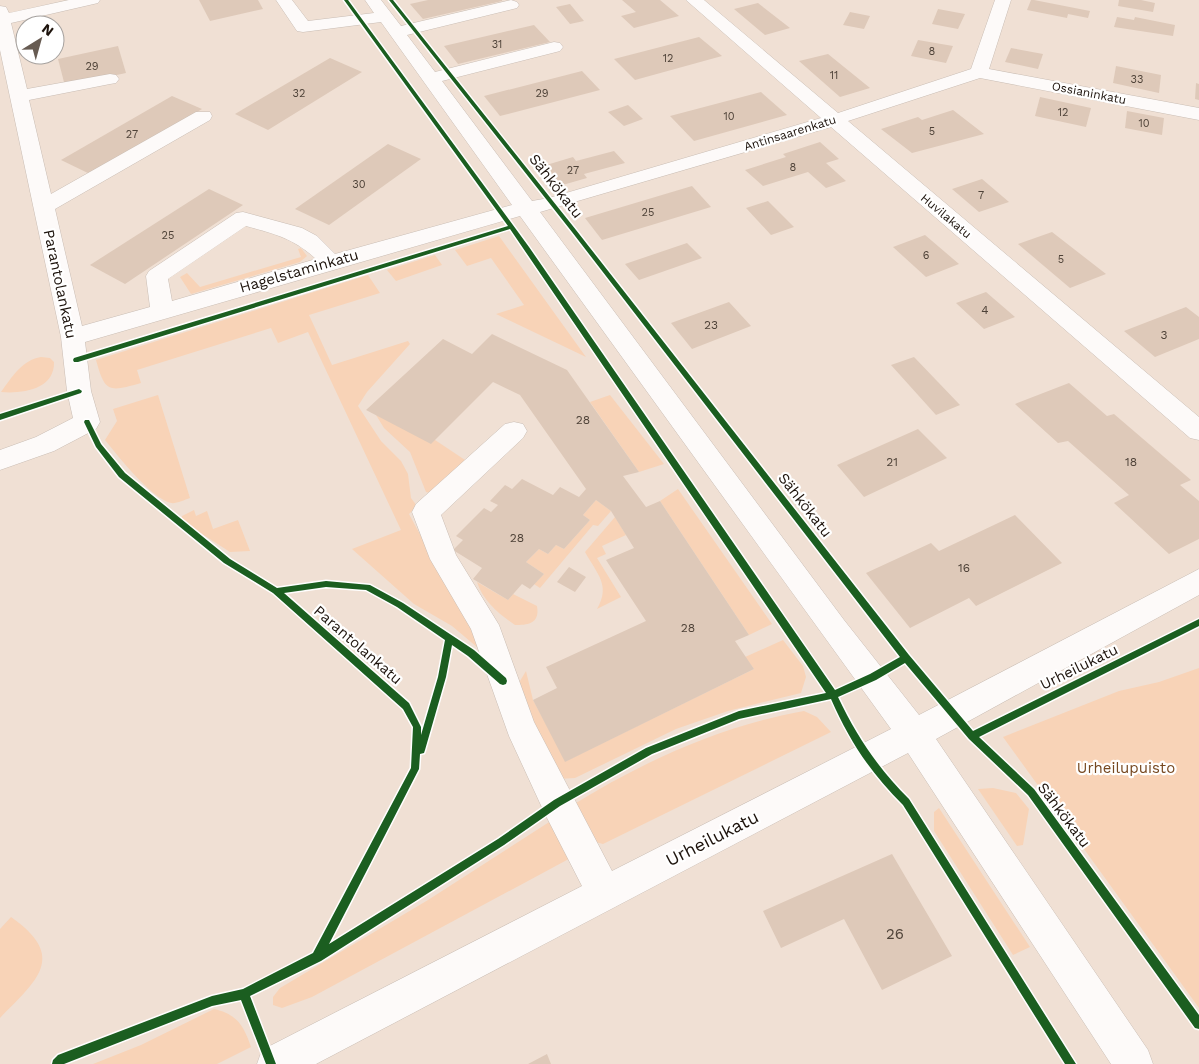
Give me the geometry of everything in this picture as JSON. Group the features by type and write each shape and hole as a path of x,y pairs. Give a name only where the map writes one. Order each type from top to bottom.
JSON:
{"street":[{"path":"1,16 92,0"},
{"path":"284,0 303,27 385,17"},
{"path":"373,0 828,621 914,734 1134,1064"},
{"name":"Huvilakatu","path":"694,0 1199,431"},
{"path":"979,72 1003,0"},
{"path":"397,32 511,5"},
{"name":"Parantolankatu","path":"0,460 45,444 87,422 79,391 72,337 1,16"},
{"path":"431,78 554,47"},
{"name":"Antinsaarenkatu","path":"527,208 552,204 834,120 979,72"},
{"name":"Ossianinkatu","path":"979,72 1199,114"},
{"path":"20,96 110,79"},
{"path":"44,207 203,116"},
{"name":"Hagelstaminkatu","path":"72,337 501,213 527,208"},
{"path":"162,311 157,276 243,218 295,233 309,241 331,262"},
{"path":"514,431 426,512 444,559 484,625 520,726 557,803 605,893"},
{"name":"Urheilukatu","path":"276,1064 914,734 1199,581"}],"green space":[{"path":"499,236 586,357 496,314 524,305 491,258 467,266 455,250"},
{"path":"301,248 307,256 300,262 191,294 180,277 187,273 200,287 301,257 298,249"},
{"path":"435,255 442,265 396,281 387,270"},
{"path":"368,275 380,293 309,315 332,365 408,341 410,344 367,392 358,406 381,441 401,461 408,474 411,498 417,506 409,514 484,653 452,626 414,604 352,549 401,530 308,332 278,343 271,328 137,370 141,383 122,388 110,387 102,379 99,371 96,360"},
{"path":"41,357 50,358 54,362 53,371 43,384 28,391 1,392 23,365"},
{"path":"158,395 190,498 175,503 163,500 145,485 126,466 105,440 117,421 113,409"},
{"path":"610,395 664,464 639,472 590,402"},
{"path":"376,415 435,440 465,460 430,493 426,492 410,452 384,428"},
{"path":"678,489 772,624 749,635 660,501"},
{"path":"596,500 611,511 598,526 593,525 540,588 534,584 544,574 526,562 539,549 548,554 556,545 564,549 590,520 583,515"},
{"path":"194,510 196,516 207,511 213,529 238,520 250,551 230,552 182,521 182,516"},
{"path":"615,517 626,535 602,546 606,554 597,558 621,597 597,609 601,601 603,586 598,573 585,552"},
{"path":"477,582 508,600 513,594 537,606 537,616 532,622 515,625 492,606 483,595"},
{"path":"783,640 803,666 806,677 801,693 728,711 676,729 575,778 558,779 517,686 526,671 533,700 566,761 754,669 745,657"},
{"name":"Urheilupuisto","path":"1199,668 1199,1008 1003,737 1119,691 1159,682"},
{"path":"804,711 817,717 831,732 603,844 592,841 571,806 626,774 683,747 742,726"},
{"path":"993,788 1016,793 1029,809 1023,845 1017,846 978,789"},
{"path":"939,808 1030,947 1013,955 934,831 934,812"},
{"path":"557,817 578,854 312,997 282,1008 273,1005 273,997 280,988 428,900"},
{"path":"11,917 28,931 39,944 42,957 41,968 35,980 0,1018 0,929"},
{"path":"214,1009 228,1014 238,1022 246,1033 251,1047 217,1064 93,1064 141,1045"}],"building":[{"path":"199,0 258,0 263,9 210,21"},
{"path":"428,0 502,1 423,19 410,4"},
{"path":"622,0 660,0 679,16 634,28 621,16 636,12"},
{"path":"1031,0 1090,11 1088,18 1068,14 1067,18 1027,10"},
{"path":"1119,0 1141,0 1155,3 1153,12 1118,6"},
{"path":"758,3 790,28 765,35 734,9"},
{"path":"570,4 584,21 570,24 556,7"},
{"path":"938,9 965,14 958,29 932,24"},
{"path":"850,12 870,16 864,29 843,25"},
{"path":"1117,17 1134,20 1135,17 1175,25 1173,36 1114,27"},
{"path":"534,25 550,42 458,64 444,46"},
{"path":"699,37 722,56 635,80 614,59"},
{"path":"918,40 953,46 946,63 911,56"},
{"path":"118,46 126,73 65,86 60,65 65,65 65,57"},
{"path":"1011,48 1043,54 1038,69 1005,62"},
{"path":"828,54 870,88 840,97 799,61"},
{"path":"330,58 362,72 268,130 235,114"},
{"path":"1116,66 1161,75 1159,93 1113,83"},
{"path":"582,71 600,90 500,116 484,96"},
{"path":"1196,83 1199,84 1199,100 1195,99"},
{"path":"761,92 787,115 694,141 670,116"},
{"path":"172,96 202,109 92,175 61,160"},
{"path":"1040,97 1091,108 1086,127 1035,116"},
{"path":"628,105 643,119 624,126 608,112"},
{"path":"953,110 984,134 912,153 881,129 918,117 922,120"},
{"path":"1127,111 1164,118 1162,135 1125,128"},
{"path":"820,142 839,159 826,163 846,181 826,188 808,172 763,186 745,170 786,157 783,154"},
{"path":"388,144 421,159 329,225 295,209"},
{"path":"614,151 625,163 584,174 587,178 559,186 543,166 573,157 576,161"},
{"path":"982,179 1009,202 979,212 952,189"},
{"path":"692,186 711,207 602,240 585,218"},
{"path":"209,189 243,205 125,284 90,265"},
{"path":"768,201 794,227 771,235 746,208"},
{"path":"1052,232 1106,274 1070,288 1018,244"},
{"path":"925,235 959,264 926,277 893,247"},
{"path":"687,243 702,258 639,280 625,264"},
{"path":"986,292 1015,317 984,329 956,303"},
{"path":"729,302 751,326 692,349 671,323"},
{"path":"1186,307 1199,317 1199,339 1155,357 1124,331"},
{"path":"492,334 567,370 639,472 623,476 646,507 660,501 749,635 735,641 754,669 565,762 533,700 557,688 546,667 646,621 606,560 634,548 611,511 596,500 583,515 590,520 564,549 556,545 548,554 539,549 526,562 544,574 530,589 522,584 508,600 473,579 482,568 453,550 463,540 456,536 484,508 491,512 498,505 490,501 505,485 512,489 522,479 553,495 560,487 579,497 586,489 520,395 493,382 431,444 366,410 443,339 472,354"},
{"path":"914,357 960,405 936,415 891,365"},
{"path":"1069,383 1107,416 1114,414 1191,480 1180,485 1199,501 1199,539 1169,554 1114,503 1129,495 1068,441 1058,443 1015,404"},
{"path":"918,429 947,458 864,497 837,465"},
{"path":"1015,515 1062,563 976,606 969,598 910,628 866,573 931,543 939,551"},
{"path":"569,567 586,577 575,592 557,582"},
{"path":"892,854 952,956 882,990 844,919 781,948 763,911"},
{"path":"547,1054 551,1064 528,1064"}],"cycle path":[{"path":"346,0 527,248 833,695 855,740 872,765 906,802 1071,1064"},
{"name":"Sähkökatu","path":"391,0 574,231 906,658 972,736 1031,792 1199,1024"},
{"path":"76,360 511,227"},
{"path":"0,417 79,391"},
{"path":"87,422 98,445 122,475 227,561 276,591 406,706 417,727 415,769 317,957"},
{"path":"276,591 326,584 367,587 400,605 471,653 503,681"},
{"path":"972,736 1199,622"},
{"path":"421,750 442,677 449,639"},
{"path":"57,1064 62,1059 212,1001 244,994 317,957 501,842 557,803 649,751 739,715 833,695 873,677 906,658"},
{"path":"244,994 271,1064"}]}
